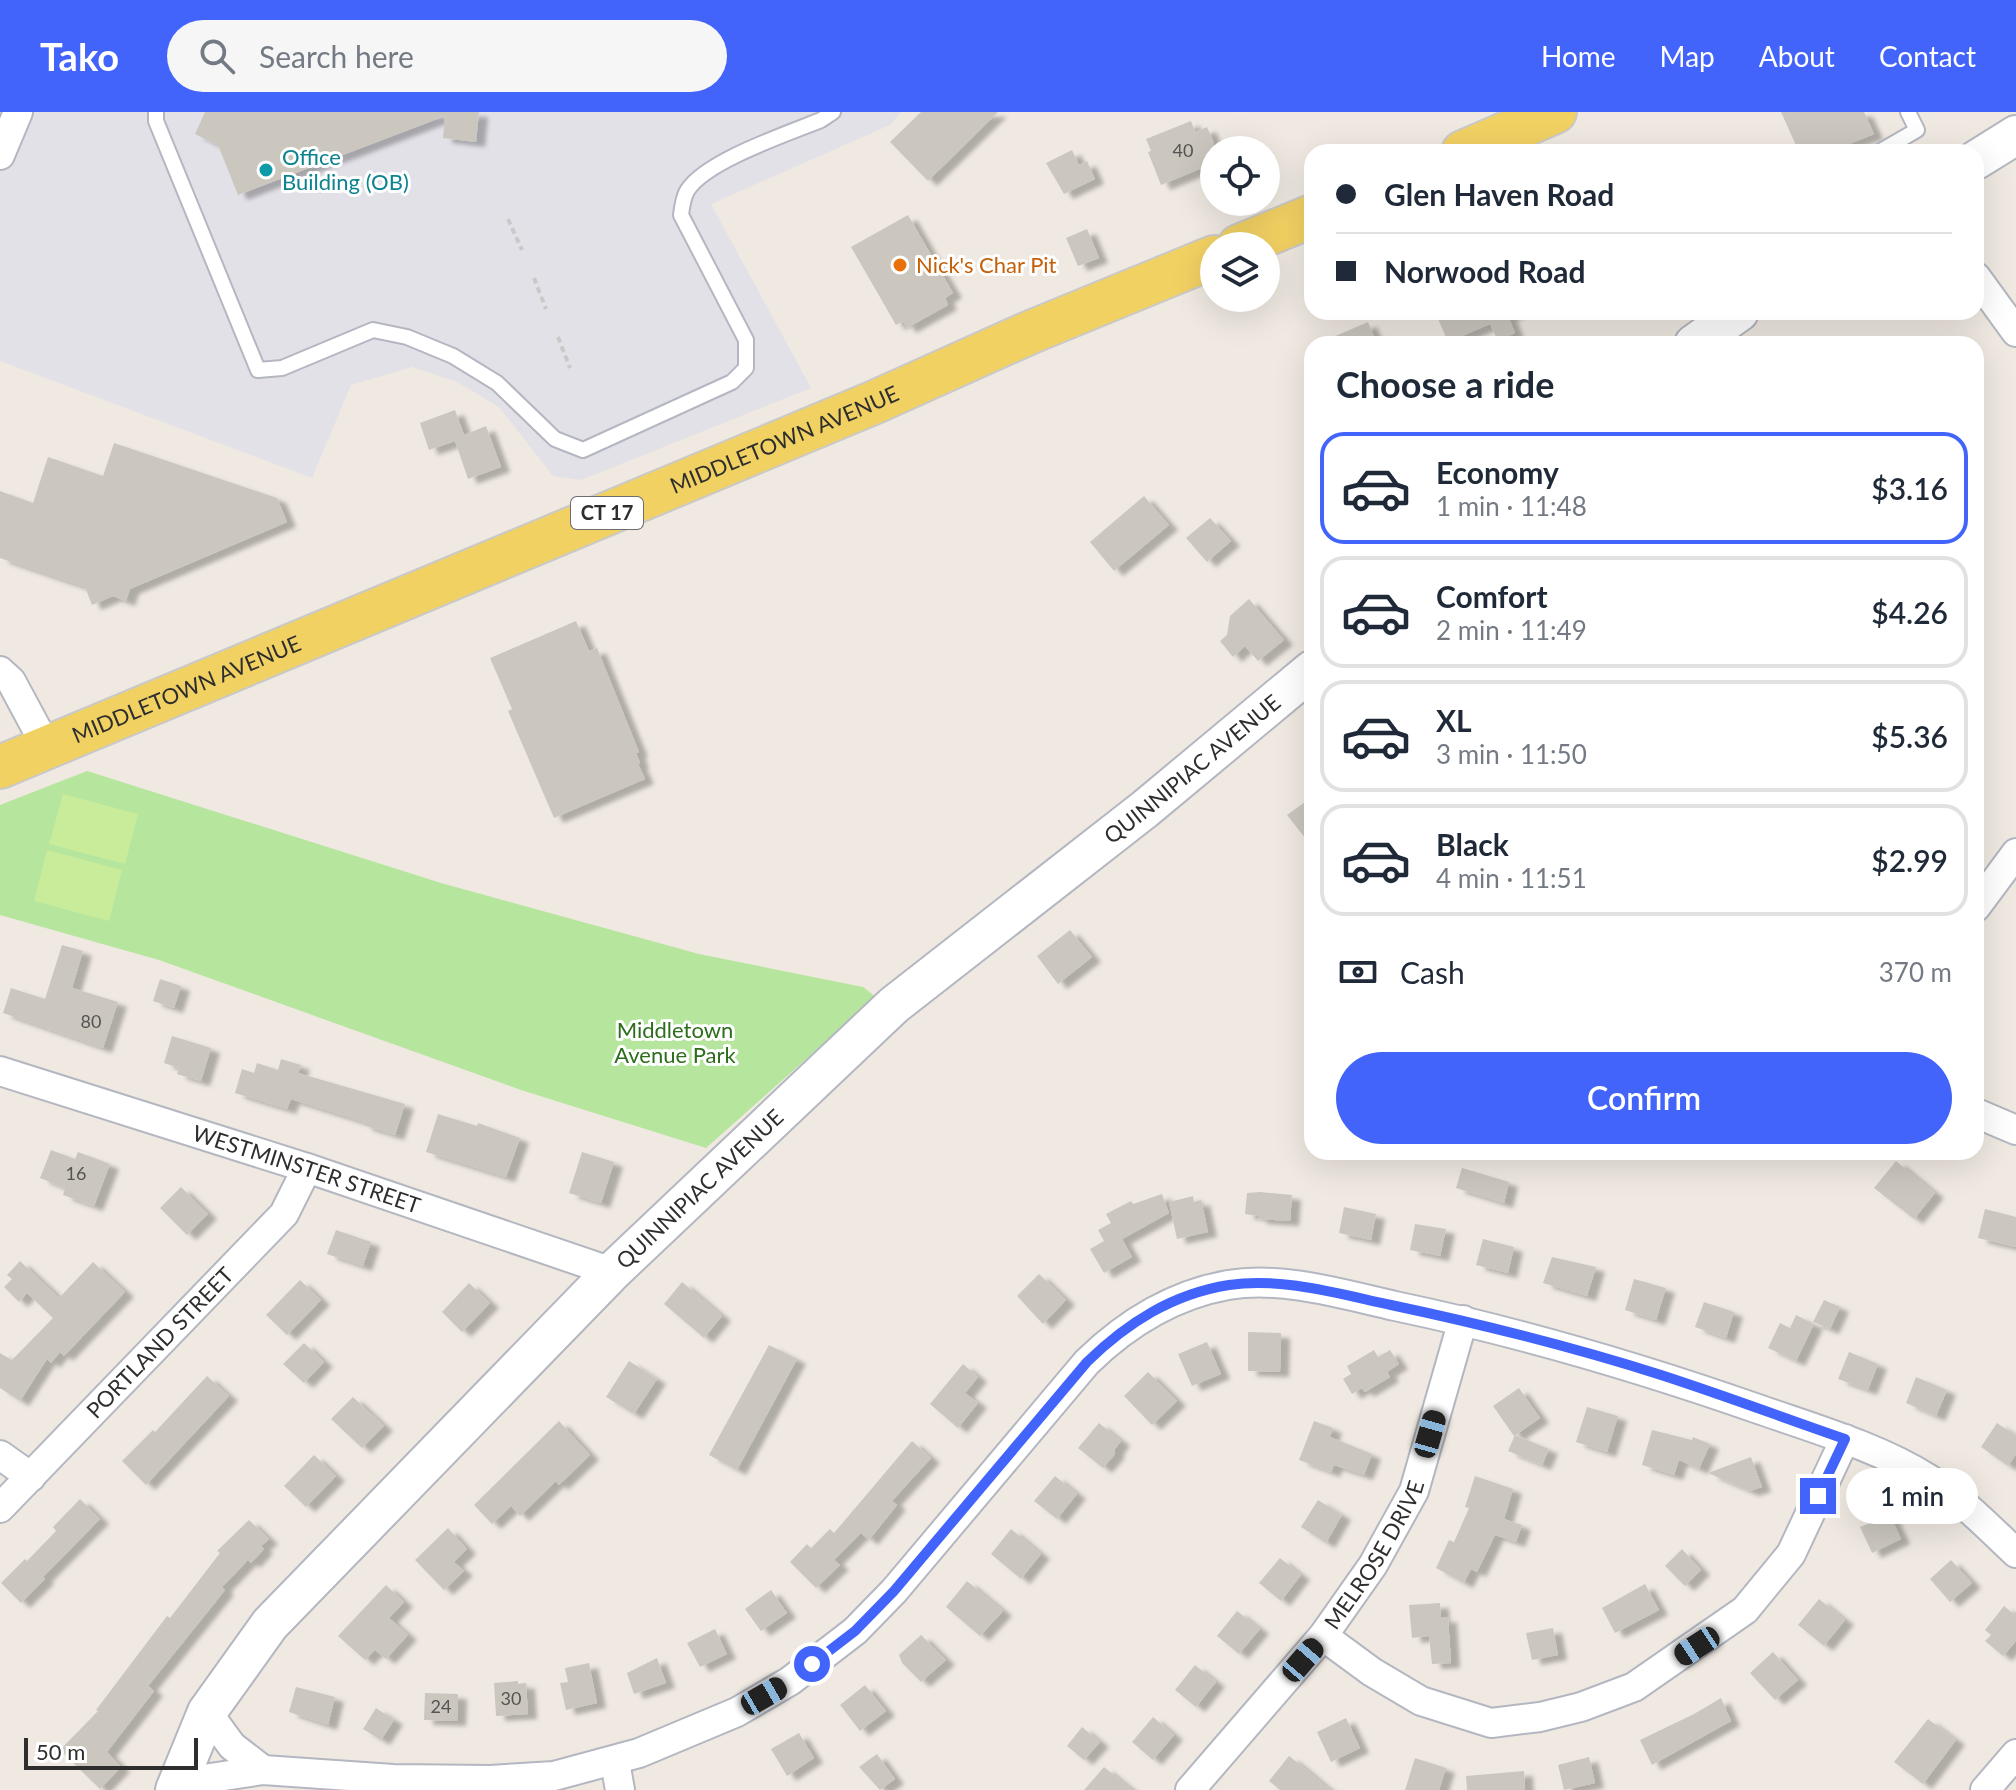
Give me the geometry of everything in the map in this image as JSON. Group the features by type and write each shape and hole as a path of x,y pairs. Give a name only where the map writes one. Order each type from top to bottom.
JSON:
{"main road":[{"path":"1481,144 1555,112"},
{"path":"1984,155 2016,135"},
{"path":"1273,232 1304,219"},
{"name":"MIDDLETOWN AVENUE","path":"0,767 861,408 1045,326 1200,263"},
{"path":"1705,336 1728,320"},
{"name":"QUINNIPIAC AVENUE","path":"176,1786 207,1712 270,1624 612,1272 894,1005 1145,809 1304,677"}],"street":[{"path":"0,155 18,112"},
{"path":"1984,288 2016,332"},
{"path":"0,671 11,681 47,748"},
{"path":"1984,896 2016,853"},
{"name":"WESTMINSTER STREET","path":"1,1074 307,1168 612,1272"},
{"path":"1984,1116 2016,1130"},
{"name":"PORTLAND STREET","path":"0,1508 284,1214 307,1168"},
{"path":"176,1786 263,1770 393,1779 524,1779 554,1776 615,1762 737,1712 790,1681 855,1631 894,1591 1087,1362 1127,1326 1159,1307 1186,1296 1229,1285 1271,1284 1319,1289 1463,1320 1659,1374 1845,1439 1928,1478 1964,1504 2016,1553"},
{"name":"MELROSE DRIVE","path":"1190,1790 1323,1636 1373,1565 1414,1491 1463,1320"},
{"path":"1323,1636 1372,1672 1421,1701 1491,1723 1540,1717 1581,1707 1634,1687 1745,1610 1791,1554 1845,1439"},
{"path":"0,1455 31,1477"},
{"path":"207,1712 232,1746 263,1770"},
{"path":"1985,1790 2016,1754"},
{"path":"615,1762 620,1790"}],"lane":[{"path":"156,112 156,121 258,370 282,368 373,330 407,337 453,356 497,383 555,439 583,450 732,382 746,368 746,340 681,215 683,201 699,177 728,160 833,112"},
{"path":"1893,144 1917,130 1908,112"}],"path":[{"path":"508,219 522,250"},
{"path":"534,278 546,309"},
{"path":"558,337 570,368"}],"shaded area":[{"path":"0,112 901,112 890,125 711,204 811,388 581,480 553,476 499,407 457,382 412,367 351,385 312,478 0,361"}],"green space":[{"name":"Middletown Avenue Park","path":"87,771 441,883 699,954 863,987 876,997 706,1148 521,1090 159,960 0,915 0,805"},
{"path":"63,794 138,814 125,864 49,844"},
{"path":"47,850 122,870 109,921 34,901"}],"building":[{"name":"Office Building (OB)","path":"205,112 479,112 476,142 443,138 445,116 238,195 218,145 195,134"},
{"path":"921,112 998,112 928,181 890,142"},
{"path":"1781,112 1864,112 1874,134 1849,144 1795,144"},
{"path":"1191,121 1195,132 1207,127 1211,136 1200,136 1200,169 1161,185 1146,139"},
{"path":"1072,150 1079,165 1087,161 1095,179 1064,194 1046,163"},
{"path":"908,215 953,293 945,298 948,305 907,328 903,321 896,325 851,247"},
{"path":"1087,229 1099,258 1078,266 1066,238"},
{"path":"1438,320 1510,320 1515,333 1496,336 1490,324 1462,336 1445,336"},
{"path":"1368,322 1374,336 1336,336"},
{"path":"455,410 464,435 486,426 501,467 468,479 455,441 429,450 420,423"},
{"path":"114,443 277,498 287,522 130,589 126,601 113,596 92,605 85,587 0,558 0,491 33,503 48,457 103,476"},
{"path":"1144,496 1169,525 1114,571 1090,542"},
{"path":"1210,518 1231,541 1207,562 1186,538"},
{"path":"1249,599 1284,640 1258,661 1245,646 1233,657 1220,641 1227,635 1230,616"},
{"path":"576,621 589,651 597,648 639,752 636,753 638,764 645,779 554,818 508,711 512,709 490,658"},
{"path":"1304,803 1304,837 1287,815"},
{"path":"1070,930 1092,957 1058,984 1037,956"},
{"path":"62,945 83,951 72,988 118,1002 103,1048 3,1013 11,988 45,999"},
{"path":"160,979 181,986 174,1008 153,1001"},
{"path":"172,1036 211,1048 201,1081 177,1074 179,1068 164,1063"},
{"path":"281,1059 301,1065 298,1073 405,1104 395,1135 291,1099 287,1109 235,1093 242,1069 254,1073 257,1063 278,1070"},
{"path":"438,1114 477,1126 478,1123 520,1138 506,1177 426,1152"},
{"path":"51,1150 75,1159 78,1152 110,1164 94,1206 63,1195 65,1188 40,1178"},
{"path":"582,1152 614,1162 601,1203 569,1193"},
{"path":"1896,1161 1935,1193 1914,1219 1874,1188"},
{"path":"1462,1168 1509,1182 1504,1203 1456,1188"},
{"path":"181,1187 208,1214 187,1235 160,1208"},
{"path":"1247,1193 1292,1195 1290,1221 1258,1219 1258,1216 1245,1214"},
{"path":"1162,1194 1169,1213 1122,1239 1132,1257 1104,1273 1090,1249 1104,1241 1098,1230 1111,1223 1106,1214 1131,1201 1133,1204"},
{"path":"1193,1196 1194,1202 1201,1200 1208,1232 1177,1239 1169,1202"},
{"path":"1344,1207 1376,1214 1371,1240 1339,1233"},
{"path":"1985,1209 2016,1217 2016,1247 1978,1238"},
{"path":"1415,1224 1446,1229 1440,1256 1410,1250"},
{"path":"336,1230 371,1242 363,1266 327,1254"},
{"path":"1483,1239 1514,1247 1508,1273 1476,1265"},
{"path":"1552,1257 1596,1267 1587,1296 1543,1283"},
{"path":"20,1261 59,1298 93,1262 125,1292 64,1356 60,1352 51,1363 47,1359 20,1401 0,1388 0,1353 12,1360 53,1318 27,1293 19,1302 4,1287 12,1279 7,1275"},
{"path":"1039,1274 1066,1300 1043,1324 1017,1296"},
{"path":"1634,1279 1666,1288 1656,1320 1625,1310"},
{"path":"300,1280 321,1300 287,1335 266,1315"},
{"path":"682,1282 722,1316 704,1338 664,1304"},
{"path":"469,1283 490,1303 462,1332 442,1312"},
{"path":"1824,1300 1840,1307 1830,1329 1813,1322"},
{"path":"1704,1302 1734,1312 1726,1338 1695,1327"},
{"path":"1796,1315 1814,1324 1796,1361 1768,1348 1780,1323 1790,1328"},
{"path":"1248,1332 1281,1333 1280,1372 1248,1371"},
{"path":"1207,1342 1221,1374 1192,1386 1178,1354"},
{"path":"304,1343 324,1362 304,1383 283,1364"},
{"path":"769,1345 797,1359 737,1470 709,1455"},
{"path":"1374,1350 1378,1357 1390,1350 1399,1364 1387,1372 1390,1377 1365,1392 1362,1388 1352,1394 1343,1379 1351,1374 1347,1366"},
{"path":"1849,1352 1878,1364 1868,1390 1838,1379"},
{"path":"629,1361 657,1379 634,1414 606,1397"},
{"path":"963,1364 978,1377 965,1393 978,1403 958,1428 930,1404"},
{"path":"1148,1372 1177,1401 1152,1425 1124,1396"},
{"path":"207,1376 229,1396 146,1485 122,1461 153,1430 155,1432"},
{"path":"1916,1377 1947,1390 1936,1416 1906,1403"},
{"path":"1519,1388 1540,1418 1514,1436 1493,1406"},
{"path":"353,1397 384,1426 362,1448 331,1419"},
{"path":"1587,1407 1618,1416 1607,1452 1576,1442"},
{"path":"559,1421 590,1455 559,1485 556,1481 520,1516 511,1506 492,1524 474,1505"},
{"path":"1314,1421 1333,1428 1330,1437 1372,1454 1364,1475 1334,1465 1331,1472 1299,1460"},
{"path":"1099,1423 1121,1441 1103,1468 1078,1448"},
{"path":"1997,1423 2016,1436 2016,1454 2008,1466 1981,1447"},
{"path":"1652,1430 1692,1440 1693,1437 1710,1444 1699,1469 1679,1460 1674,1475 1642,1465"},
{"path":"1515,1435 1549,1449 1542,1465 1508,1451"},
{"path":"912,1441 931,1458 892,1501 897,1505 869,1540 861,1533 834,1560 840,1565 816,1588 790,1562 807,1544 811,1548 830,1529 834,1533"},
{"path":"314,1455 336,1476 306,1507 284,1486"},
{"path":"1751,1457 1762,1487 1750,1491 1708,1473"},
{"path":"1055,1476 1077,1494 1057,1519 1034,1501"},
{"path":"1475,1476 1513,1489 1504,1519 1522,1525 1516,1542 1495,1535 1477,1572 1471,1569 1464,1583 1436,1568 1449,1540 1454,1542 1469,1508 1465,1507"},
{"path":"80,1499 100,1519 21,1603 1,1583 56,1531 53,1527"},
{"path":"1318,1500 1342,1515 1326,1543 1301,1527"},
{"path":"1890,1515 1901,1539 1872,1553 1860,1527"},
{"path":"249,1520 269,1539 261,1546 264,1549 251,1563 248,1560 222,1587 225,1590 148,1686 154,1691 107,1752 121,1767 100,1789 60,1750 98,1711 167,1616 170,1618 220,1553 217,1551"},
{"path":"448,1528 467,1549 454,1562 464,1571 444,1590 415,1560"},
{"path":"1011,1529 1041,1554 1021,1579 991,1554"},
{"path":"1682,1549 1701,1570 1685,1586 1665,1566"},
{"path":"1280,1558 1301,1575 1281,1601 1259,1583"},
{"path":"1951,1560 1972,1583 1950,1602 1930,1579"},
{"path":"967,1581 1003,1611 980,1636 946,1607"},
{"path":"1645,1584 1659,1610 1615,1633 1602,1608"},
{"path":"386,1585 404,1602 389,1618 408,1635 386,1659 375,1650 365,1660 338,1636"},
{"path":"771,1590 787,1613 761,1631 745,1609"},
{"path":"1819,1599 1845,1620 1824,1646 1798,1625"},
{"path":"1440,1603 1441,1618 1448,1617 1451,1663 1432,1664 1429,1636 1412,1638 1409,1605"},
{"path":"2004,1606 2016,1616 2016,1641 2003,1656 1985,1641 1991,1635 1985,1630"},
{"path":"1237,1611 1260,1629 1239,1654 1217,1636"},
{"path":"1553,1628 1558,1655 1532,1660 1526,1633"},
{"path":"715,1629 727,1654 700,1667 687,1643"},
{"path":"921,1635 946,1660 921,1682 902,1663 899,1655"},
{"path":"1773,1652 1798,1680 1775,1700 1750,1673"},
{"path":"657,1658 666,1683 634,1694 627,1673"},
{"path":"589,1663 597,1703 566,1710 560,1683 568,1682 565,1668"},
{"path":"1195,1665 1216,1682 1196,1707 1175,1690"},
{"path":"518,1681 518,1684 526,1683 528,1714 496,1716 494,1683"},
{"path":"865,1685 886,1711 860,1731 840,1705"},
{"path":"296,1687 335,1697 328,1725 289,1712"},
{"path":"425,1693 458,1694 457,1721 424,1720"},
{"path":"1721,1698 1731,1721 1652,1765 1640,1740"},
{"path":"376,1708 394,1720 381,1740 363,1729"},
{"path":"1153,1717 1174,1735 1153,1760 1132,1742"},
{"path":"1346,1718 1360,1748 1331,1762 1317,1732"},
{"path":"1928,1719 1956,1740 1923,1784 1894,1762"},
{"path":"1082,1727 1100,1742 1084,1760 1067,1746"},
{"path":"799,1733 814,1758 787,1776 771,1749"},
{"path":"877,1754 895,1779 880,1790 859,1767"},
{"path":"1289,1756 1330,1790 1280,1790 1269,1781"},
{"path":"1589,1757 1595,1783 1564,1790 1558,1765"},
{"path":"1415,1758 1446,1768 1439,1790 1405,1790"},
{"path":"1104,1767 1132,1790 1084,1790"},
{"path":"1524,1771 1525,1790 1467,1790 1466,1776"}],"place":[{"name":"Office Building (OB)","path":"266,170"},
{"name":"Nick's Char Pit","path":"900,265"}],"route":[{"path":"812,1664 855,1631 894,1591 1106,1343 1159,1307 1229,1285 1271,1284 1319,1289 1463,1320 1659,1374 1845,1439 1818,1496"}]}
